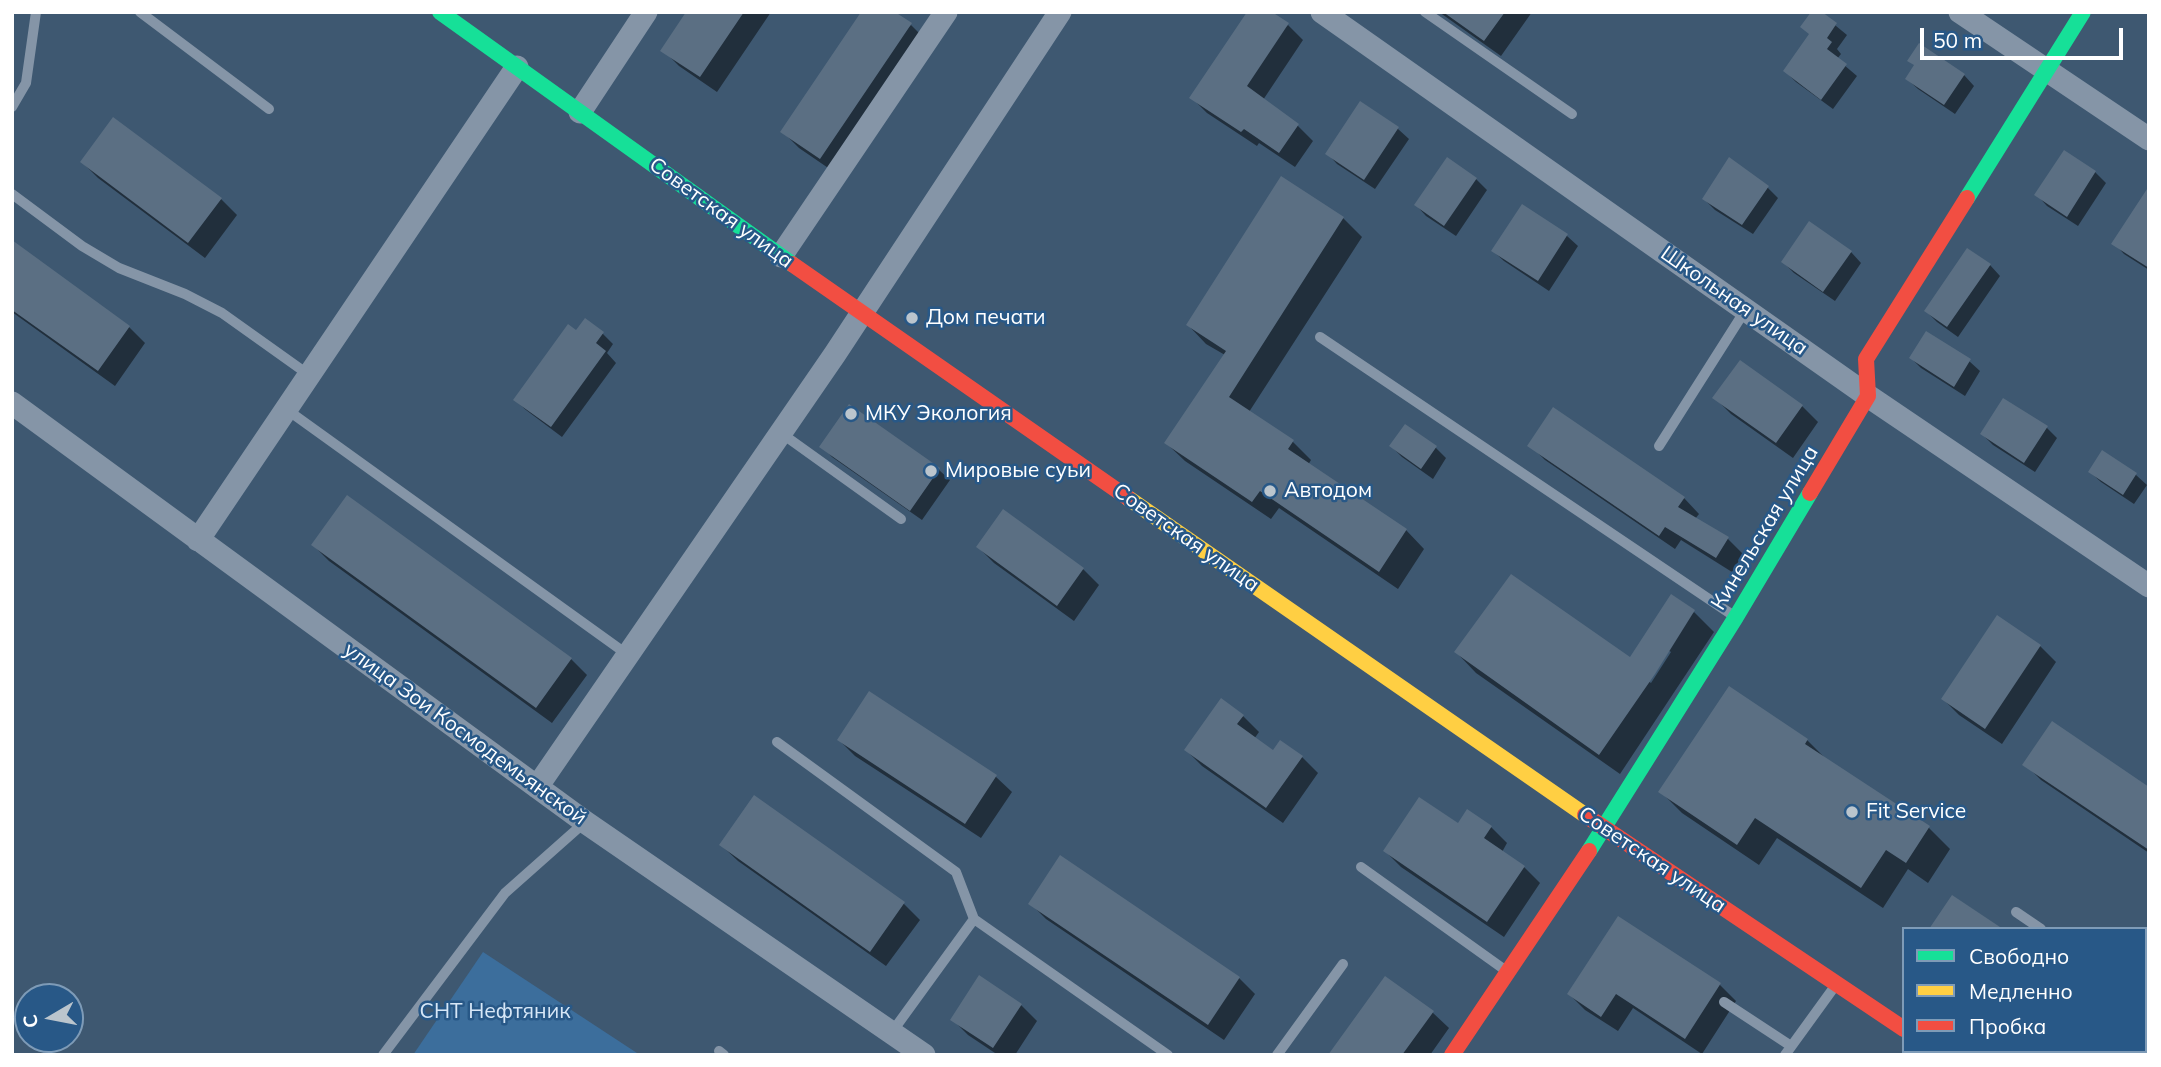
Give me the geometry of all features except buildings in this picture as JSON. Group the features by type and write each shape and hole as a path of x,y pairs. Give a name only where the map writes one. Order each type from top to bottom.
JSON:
{"street":[{"name":"Советская улица","path":"440,12 862,314 1604,828 1902,1028"},
{"path":"580,112 646,12"},
{"path":"781,256 946,12"},
{"path":"537,787 862,314 1060,12"},
{"name":"Школьная улица","path":"1322,12 1868,396 2149,586"},
{"path":"1960,12 2149,139"},
{"path":"1868,396 1866,359 2083,12"},
{"path":"198,540 517,67"},
{"name":"Кинельская улица","path":"1452,1055 1604,828 1736,617 1868,396"},
{"name":"улица Зои Космодемьянской","path":"12,403 585,822 924,1055"}],"lane":[{"path":"12,107 26,83 36,12"},
{"path":"140,12 270,109"},
{"path":"1425,12 1572,114"},
{"path":"12,194 82,246 119,268 186,294 222,313 309,375"},
{"path":"1659,446 1746,309"},
{"path":"1320,337 1736,617"},
{"path":"286,409 628,655"},
{"path":"781,433 901,519"},
{"path":"777,742 956,872 974,919 1168,1055"},
{"path":"383,1055 505,893 585,822"},
{"path":"1361,867 1508,972"},
{"path":"2016,912 2038,927"},
{"path":"892,1032 974,919"},
{"path":"1277,1055 1343,964"},
{"path":"1724,1002 1788,1050 1836,984"}],"green space":[{"name":"СНТ Нефтяник","path":"483,952 640,1055 413,1055"}],"traffic: fast":[{"path":"440,12 792,264"},
{"path":"1967,198 2083,12"},
{"path":"1589,851 1736,617 1810,493"}],"traffic: slow":[{"path":"1128,498 1585,815"}],"traffic: jam":[{"path":"1810,493 1868,396 1866,359 1967,198"},
{"path":"792,264 1128,498"},
{"path":"1585,815 1902,1028"},
{"path":"1452,1055 1589,851"}],"place":[{"name":"Дом печати","path":"912,318"},
{"name":"МКУ Экология","path":"851,414"},
{"name":"Мировые суьи","path":"931,471"},
{"name":"Автодом","path":"1270,491"},
{"name":"Fit Service","path":"1852,812"}]}
